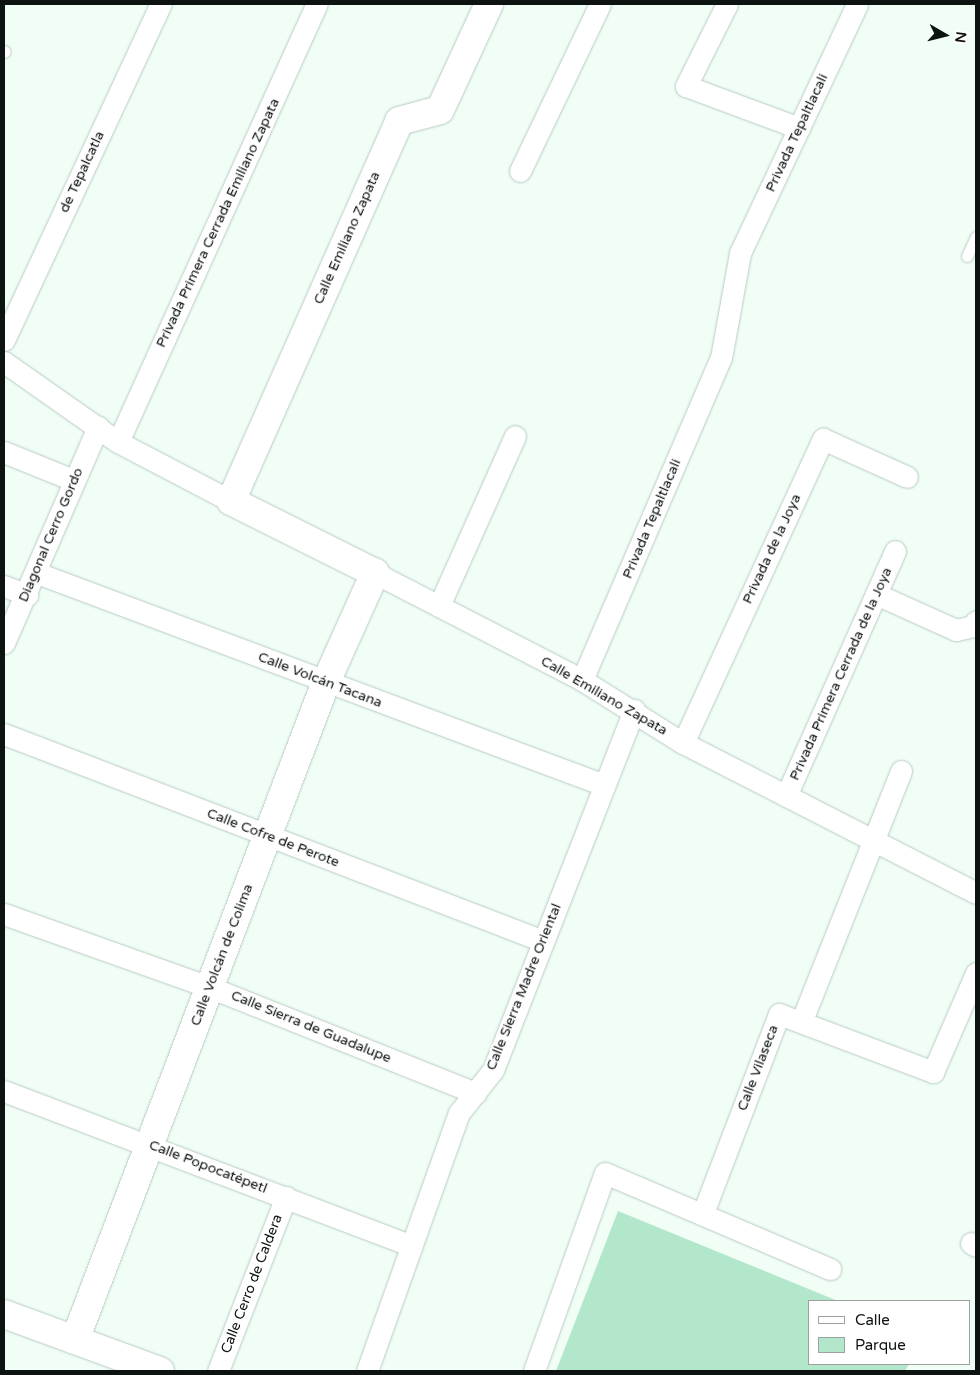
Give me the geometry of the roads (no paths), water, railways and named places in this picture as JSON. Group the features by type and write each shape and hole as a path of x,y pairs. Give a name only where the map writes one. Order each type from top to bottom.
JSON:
{"street":[{"name":"de Tepalcatla","path":"4,340 161,4"},
{"name":"Privada Primera Cerrada Emiliano Zapata","path":"118,442 318,4"},
{"name":"Calle Emiliano Zapata","path":"232,501 398,121 440,110 489,4"},
{"path":"520,171 600,4"},
{"path":"727,4 686,86 799,128"},
{"name":"Privada Tepaltlacali","path":"582,680 721,358 740,253 857,4"},
{"name":"Calle Emiliano Zapata","path":"4,362 118,442 582,680 634,710 683,743 976,893"},
{"name":"Diagonal Cerro Gordo","path":"4,643 37,573 73,480 98,427"},
{"path":"439,606 515,436"},
{"name":"Privada de la Joya","path":"683,743 823,439 907,477"},
{"path":"4,452 73,480"},
{"name":"Privada Primera Cerrada de la Joya","path":"786,796 895,551"},
{"name":"Calle Volcán Tacana","path":"37,573 604,785"},
{"name":"Calle Volcán de Colima","path":"75,1340 209,986 270,836 326,682 375,573"},
{"path":"4,586 27,595"},
{"path":"876,594 956,630 975,624"},
{"name":"Calle Sierra Madre Oriental","path":"367,1371 459,1113 493,1070 634,710"},
{"name":"Calle Cofre de Perote","path":"4,734 543,941"},
{"path":"901,771 802,1020 933,1072 970,1004 976,974"},
{"name":"Calle Sierra de Guadalupe","path":"4,914 209,986 476,1093"},
{"name":"Calle Vilaseca","path":"703,1213 779,1014 802,1020"},
{"name":"Calle Popocatépetl","path":"4,1091 412,1246"},
{"path":"534,1371 605,1173 830,1268"},
{"name":"Calle Cerro de Caldera","path":"218,1371 286,1197"},
{"path":"4,1314 75,1340 119,1364 160,1371"}],"lane":[{"path":"967,256 976,237"}]}
